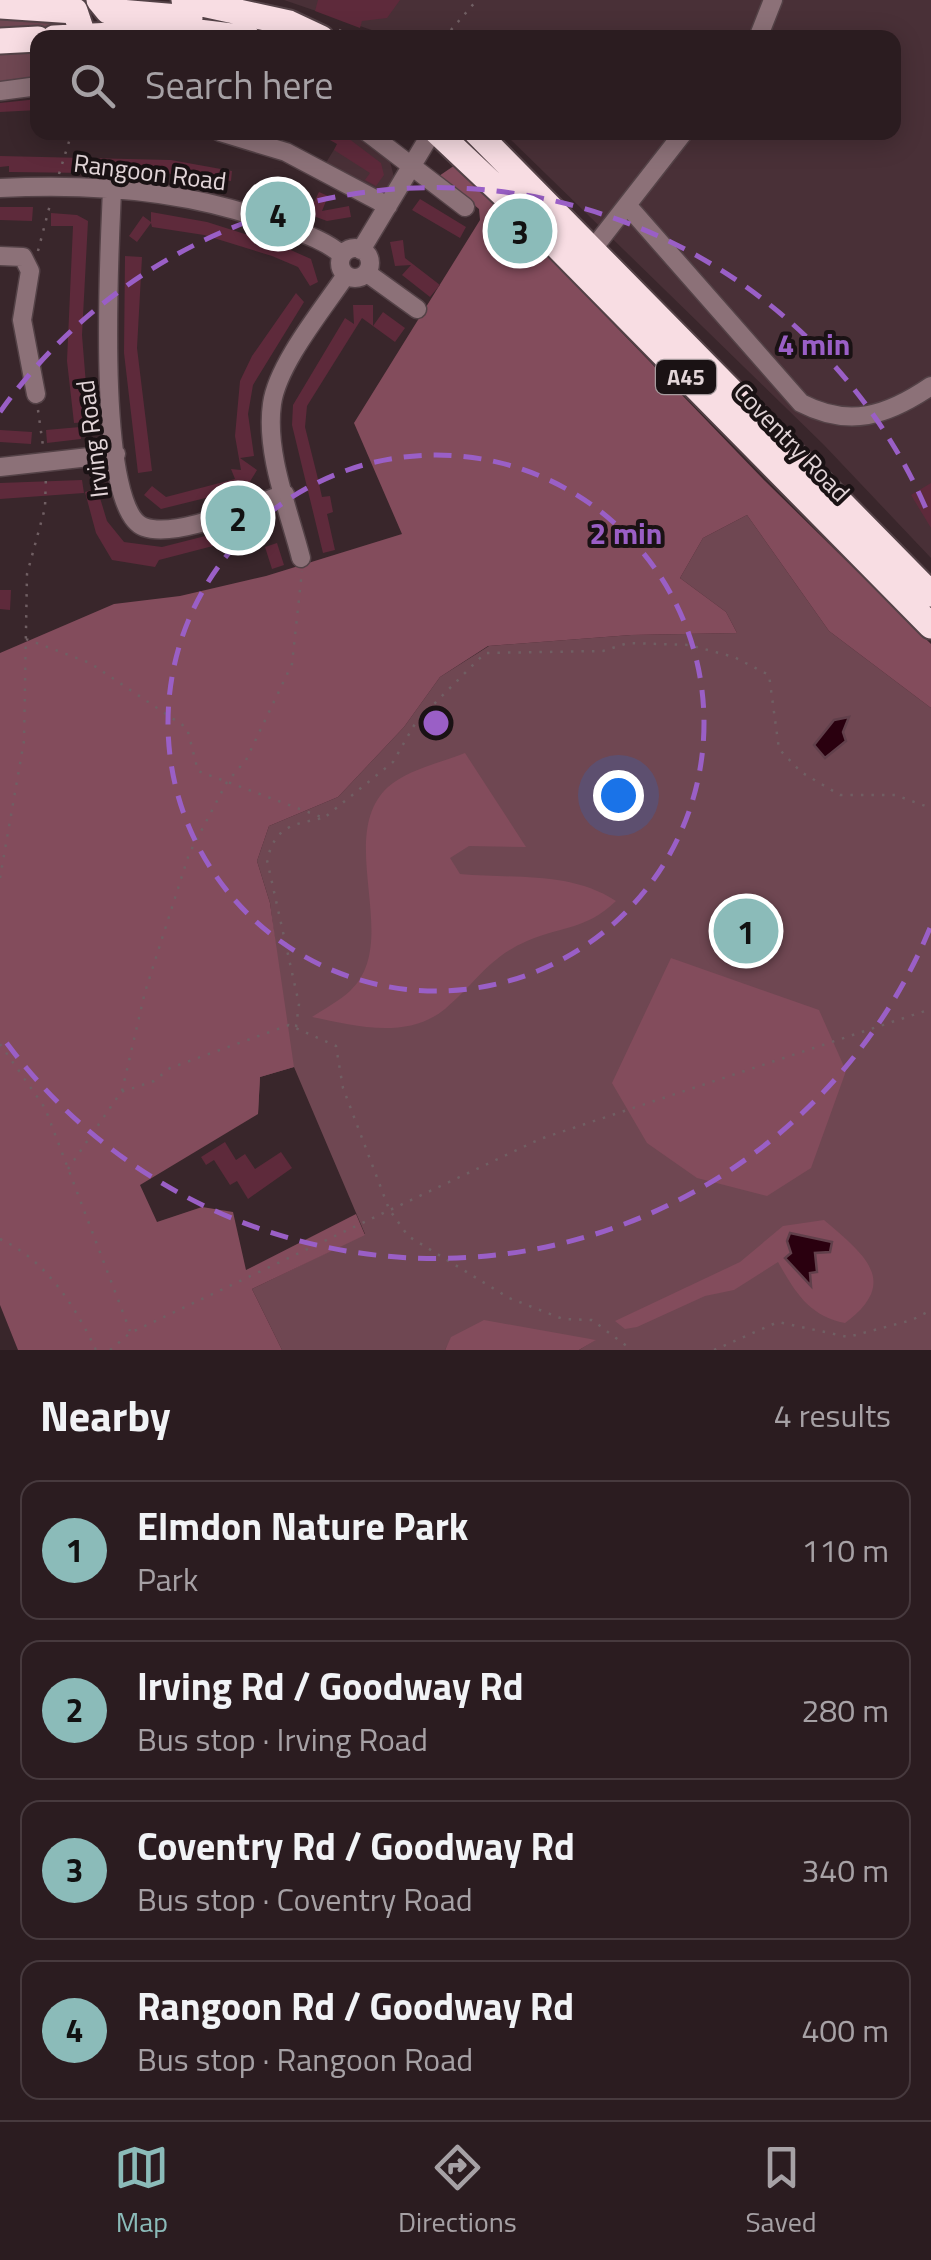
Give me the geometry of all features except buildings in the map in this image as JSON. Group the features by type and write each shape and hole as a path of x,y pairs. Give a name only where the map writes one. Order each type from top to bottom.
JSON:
{"highway":[{"path":"85,30 96,0 108,10 202,19 240,30"},
{"path":"184,0 303,30"},
{"path":"0,6 75,11 81,30"},
{"path":"0,42 30,40"},
{"name":"Coventry Road","path":"444,140 549,239 931,626"},
{"name":"Coventry Road","path":"484,140 931,594"}],"street":[{"path":"761,30 773,0"},
{"path":"0,91 30,87"},
{"path":"246,140 286,152 388,206"},
{"path":"378,140 465,207"},
{"path":"361,250 430,140"},
{"path":"592,250 678,140"},
{"name":"Rangoon Road","path":"0,188 55,185 226,205 313,238 342,255"},
{"name":"Irving Road","path":"112,190 106,330 116,454 127,513 148,528 169,529 285,494"},
{"path":"627,206 800,403 824,415 867,418 899,408 931,386"},
{"path":"351,249 361,250 370,260 366,273 358,278 346,276 340,266 342,255 351,249"},
{"path":"0,256 23,257 30,271 22,320 36,394"},
{"path":"366,273 417,310"},
{"path":"301,558 274,444 272,403 289,363 346,276"},
{"path":"0,467 116,454"}],"path":[{"path":"451,30 476,0"},
{"path":"30,271 69,140"},
{"path":"0,878 24,741 27,574 45,508 46,464 36,394"},
{"path":"68,1168 121,1092 146,992 189,854 227,782 246,760 292,664 301,558"},
{"path":"26,639 90,662 186,728 198,772 324,818"},
{"path":"296,1027 299,1004 267,860 272,839 283,826 324,818 394,762 416,722 485,653 603,650 628,643 689,645 734,656 769,674 779,749 801,772 840,795 895,795 931,808"},
{"path":"110,1350 130,1333 540,1139 931,1008"},
{"path":"121,1092 154,1081 188,1060 215,1055 242,1039 296,1027 336,1046 343,1088 389,1209 408,1236 509,1298 563,1319 592,1320 632,1350"},
{"path":"0,1044 45,1108 130,1333"},
{"path":"0,1238 16,1246 72,1302 96,1350"},
{"path":"714,1350 778,1322 848,1337 912,1320 931,1310"}],"shaded area":[{"path":"284,0 931,0 931,558 824,445 511,140 901,140 901,30 372,30"},
{"path":"0,12 71,24 30,30 0,35"},
{"path":"30,48 30,82 0,86 0,50"},
{"path":"340,140 367,140 388,154 394,177 381,202 321,171"},
{"path":"458,163 765,481 931,644 931,708 829,631 747,515 703,538 680,578 726,612 737,633 631,635 488,646 440,677 404,727 338,797 269,826 257,861 270,903 294,1067 260,1077 258,1114 140,1185 157,1222 202,1207 233,1212 246,1270 356,1214 365,1235 252,1289 282,1350 18,1350 0,1305 0,653 114,604 180,596 266,576 402,534 354,423 480,220 479,209 439,176"},
{"path":"747,515 829,631 931,708 931,1350 579,1350 595,1340 452,1337 445,1350 282,1350 252,1289 365,1234 294,1067 260,1077 258,1114 132,1048 282,996 270,903 257,861 269,826 338,797 404,727 440,677 489,646 631,635 737,633 726,612 680,578 703,538"},
{"path":"849,717 843,732 846,741 825,758 814,745 834,720"},
{"path":"465,753 526,847 469,846 450,858 460,874 561,881 598,891 616,901 584,923 514,948 430,1019 398,1028 380,1028 312,1017 350,991 365,970 371,945 367,833 373,808 396,781"},
{"path":"671,958 819,1010 846,1071 811,1168 767,1196 697,1178 647,1143 612,1083"},
{"path":"824,1220 870,1268 871,1294 845,1323 812,1309 778,1262 734,1290 705,1296 637,1327 625,1329 615,1321 740,1262 783,1226","holes":["832,1242 814,1252 817,1271 810,1273 811,1284 786,1258"]},
{"path":"790,1233 832,1242 830,1252 815,1253 817,1272 810,1273 811,1286 785,1258 791,1253 787,1241"},
{"path":"484,1320 596,1340 579,1350 445,1350 451,1337"}],"place":[{"name":"Rangoon Rd / Goodway Rd","path":"278,214"},
{"name":"Coventry Rd / Goodway Rd","path":"520,231"},
{"name":"Irving Rd / Goodway Rd","path":"238,518"},
{"name":"Elmdon Nature Park","path":"746,931"}]}
